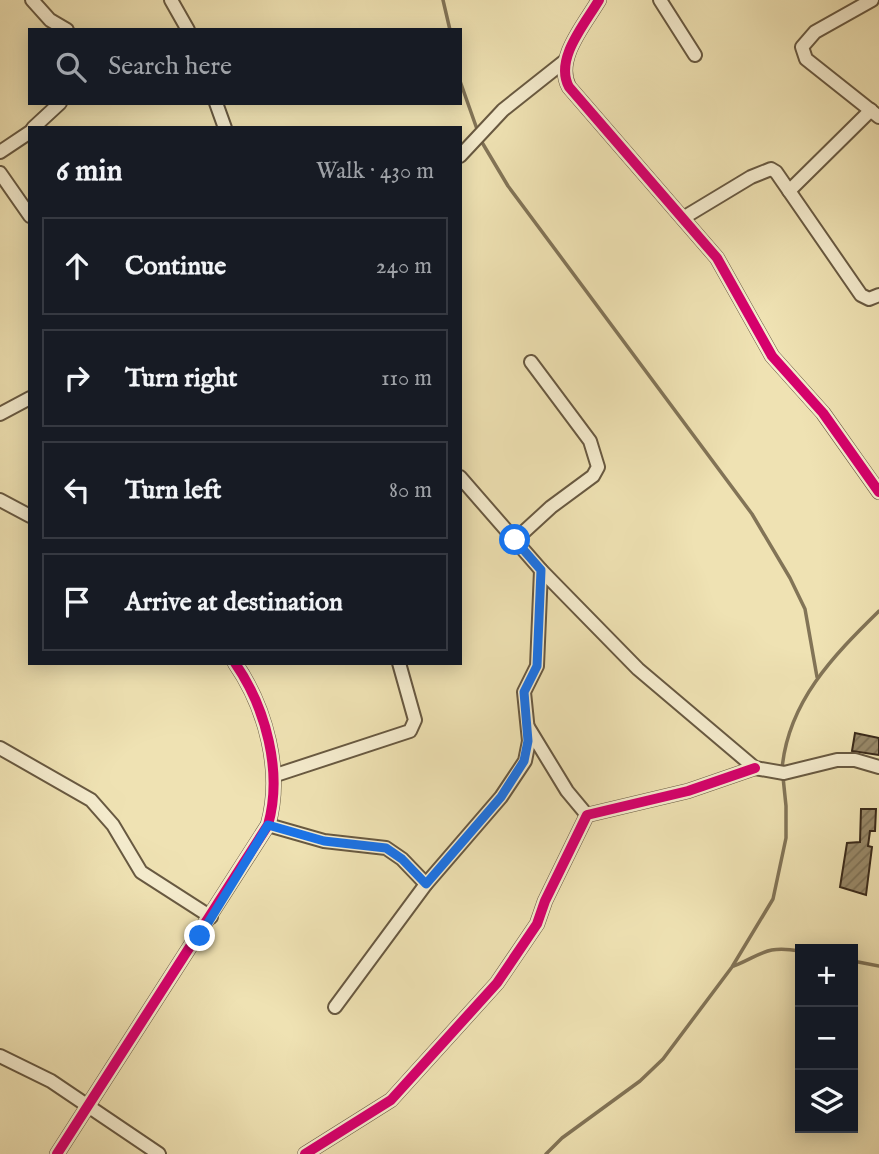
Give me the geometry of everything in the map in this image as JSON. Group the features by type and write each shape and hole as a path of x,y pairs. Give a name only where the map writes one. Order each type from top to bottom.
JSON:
{"street":[{"path":"32,0 50,20 64,28"},
{"path":"171,0 185,28"},
{"path":"599,0 566,60 564,78 569,87 716,258 772,356 822,413 879,492"},
{"path":"660,0 695,55"},
{"path":"789,191 875,114 806,59 802,47 815,32 864,2"},
{"path":"462,154 503,110 566,60"},
{"path":"35,126 58,105"},
{"path":"217,105 224,126"},
{"path":"0,152 28,133"},
{"path":"684,218 766,170 776,172 862,295 869,299 879,295"},
{"path":"0,173 28,213"},
{"path":"515,540 551,507 593,476 598,467 590,441 531,362"},
{"path":"0,414 28,399"},
{"path":"462,479 541,570 638,669 728,741 755,768"},
{"path":"0,500 28,515"},
{"path":"335,1007 426,884 501,797 524,761 528,750 524,692 537,666 541,570"},
{"path":"57,1154 268,825 275,802 276,775 259,710 236,665"},
{"path":"276,775 410,731 415,720 400,665"},
{"path":"527,727 567,791 587,815"},
{"path":"0,748 91,800 113,825 141,872 211,917"},
{"path":"587,815 688,791 755,768 783,773 837,760 855,760 879,766"},
{"path":"305,1154 391,1100 497,983 537,924 545,901 587,815"},
{"path":"268,825 324,841 386,848 402,859 426,884"},
{"path":"0,1056 51,1081 159,1154"}],"building":[{"path":"855,733 879,738 879,755 852,751"},
{"path":"861,809 876,809 875,831 870,831 868,846 872,847 866,895 840,887 847,843 860,842"}],"waterway":[{"path":"443,0 450,28"},
{"path":"462,87 478,132"},
{"path":"480,139 508,186 752,514 805,609 817,677"},
{"path":"782,769 793,722 803,701 845,645 879,611"},
{"path":"546,1154 562,1138 640,1081 663,1059 732,967 773,899 786,838 783,777"},
{"path":"734,966 772,950 795,950"},
{"path":"858,962 879,966"}],"cycle path":[{"path":"599,0 568,53 565,76 569,87 717,258 772,356 823,413 879,492"},
{"path":"57,1154 268,825 274,784 269,741 255,700 236,665"},
{"path":"305,1154 391,1100 497,983 537,924 545,901 587,815 688,791 755,768"}],"route":[{"path":"200,936 254,852 268,825 324,841 386,848 402,859 426,884 501,797 528,750 524,692 537,666 541,570 515,540"}]}
